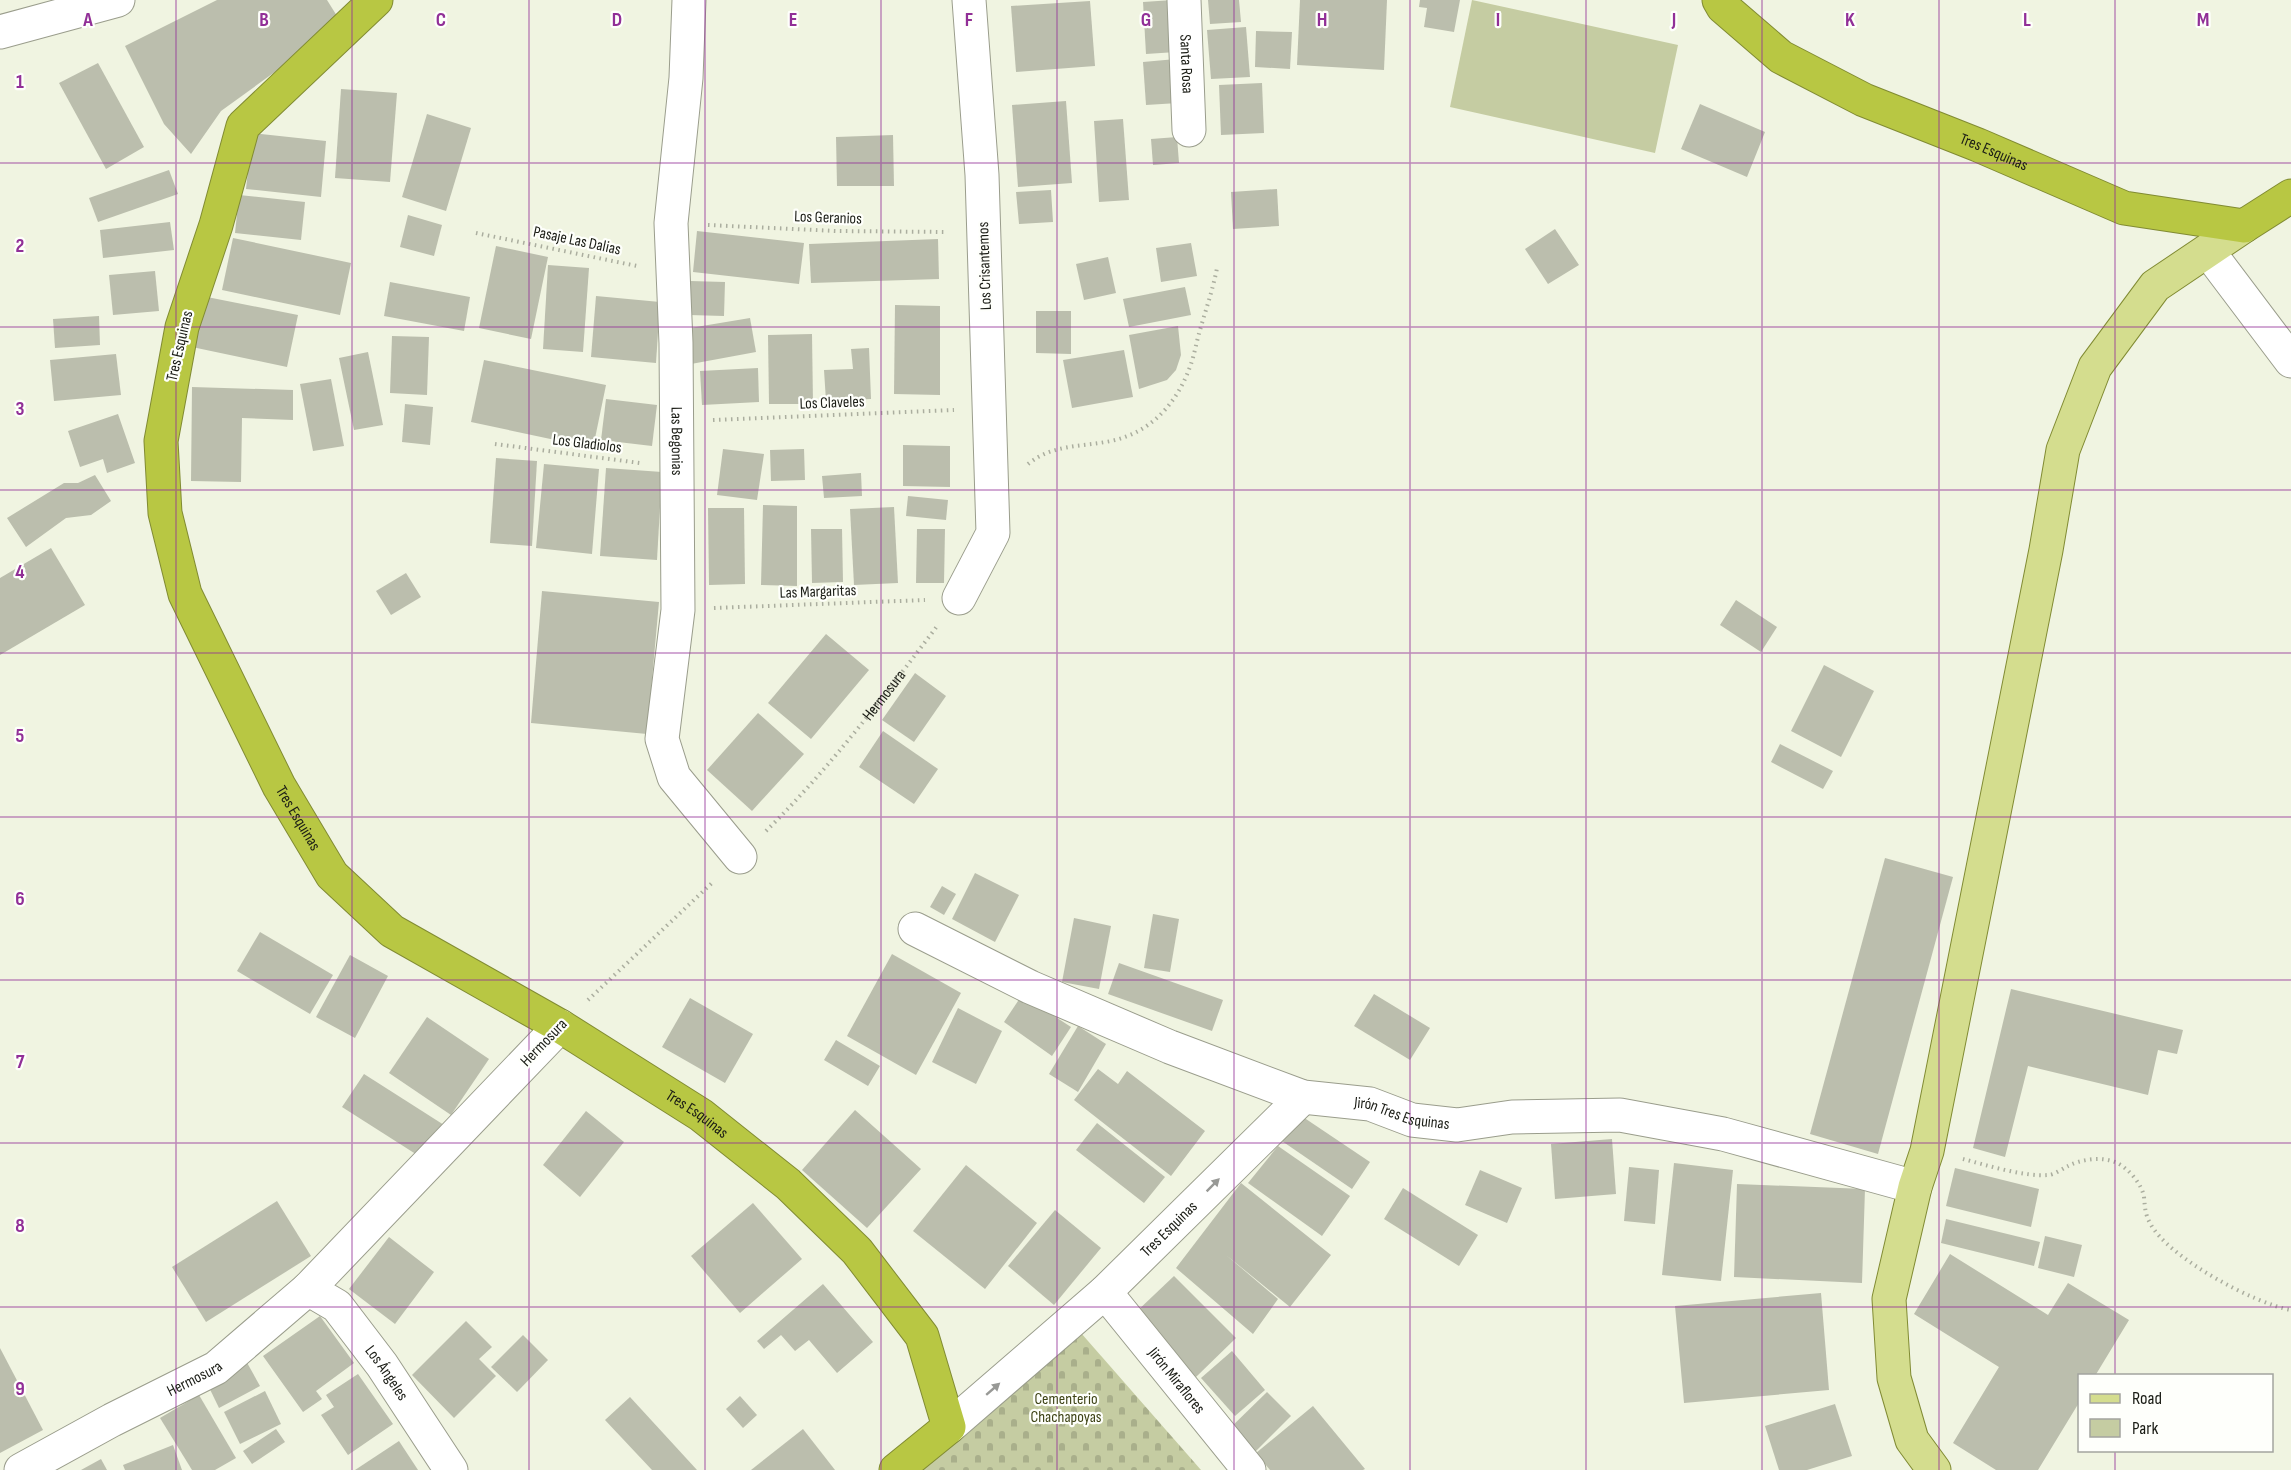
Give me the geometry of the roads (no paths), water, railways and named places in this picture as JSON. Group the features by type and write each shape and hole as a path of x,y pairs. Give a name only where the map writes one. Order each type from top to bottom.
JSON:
{"highway":[{"name":"Tres Esquinas","path":"376,0 243,126 216,225 182,327 161,441 165,513 185,594 279,786 332,875 392,931 560,1026 701,1115 788,1184 857,1251 922,1336 949,1427 897,1470"},
{"name":"Tres Esquinas","path":"1719,0 1723,7 1781,57 1864,100 1978,144 2124,208 2244,226"},
{"path":"2244,226 2291,196"}],"main road":[{"path":"1934,1470 1912,1440 1894,1378 1889,1299 1915,1188 1927,1151 2046,550 2063,450 2095,367 2155,286 2244,226"}],"street":[{"path":"0,32 118,0"},
{"name":"Las Begonias","path":"689,0 686,78 671,223 678,610 662,739 674,777 740,857"},
{"name":"Los Crisantemos","path":"959,598 993,533 982,175 969,0"},
{"name":"Santa Rosa","path":"1184,0 1189,130"},
{"path":"2208,251 2291,361"},
{"name":"Jirón Tres Esquinas","path":"915,929 1030,987 1170,1047 1303,1097 1370,1104 1412,1120 1457,1125 1512,1117 1620,1115 1723,1134 1915,1188"},
{"name":"Hermosura","path":"21,1470 112,1420 216,1368 308,1289 560,1026"},
{"name":"Tres Esquinas","path":"949,1427 1105,1292 1303,1097"},
{"name":"Los Ángeles","path":"308,1289 337,1306 382,1365 451,1470"},
{"name":"Jirón Miraflores","path":"1105,1292 1249,1470"}],"park label":[{"name":"Cementerio Chachapoyas","path":"1066,1408"}]}
